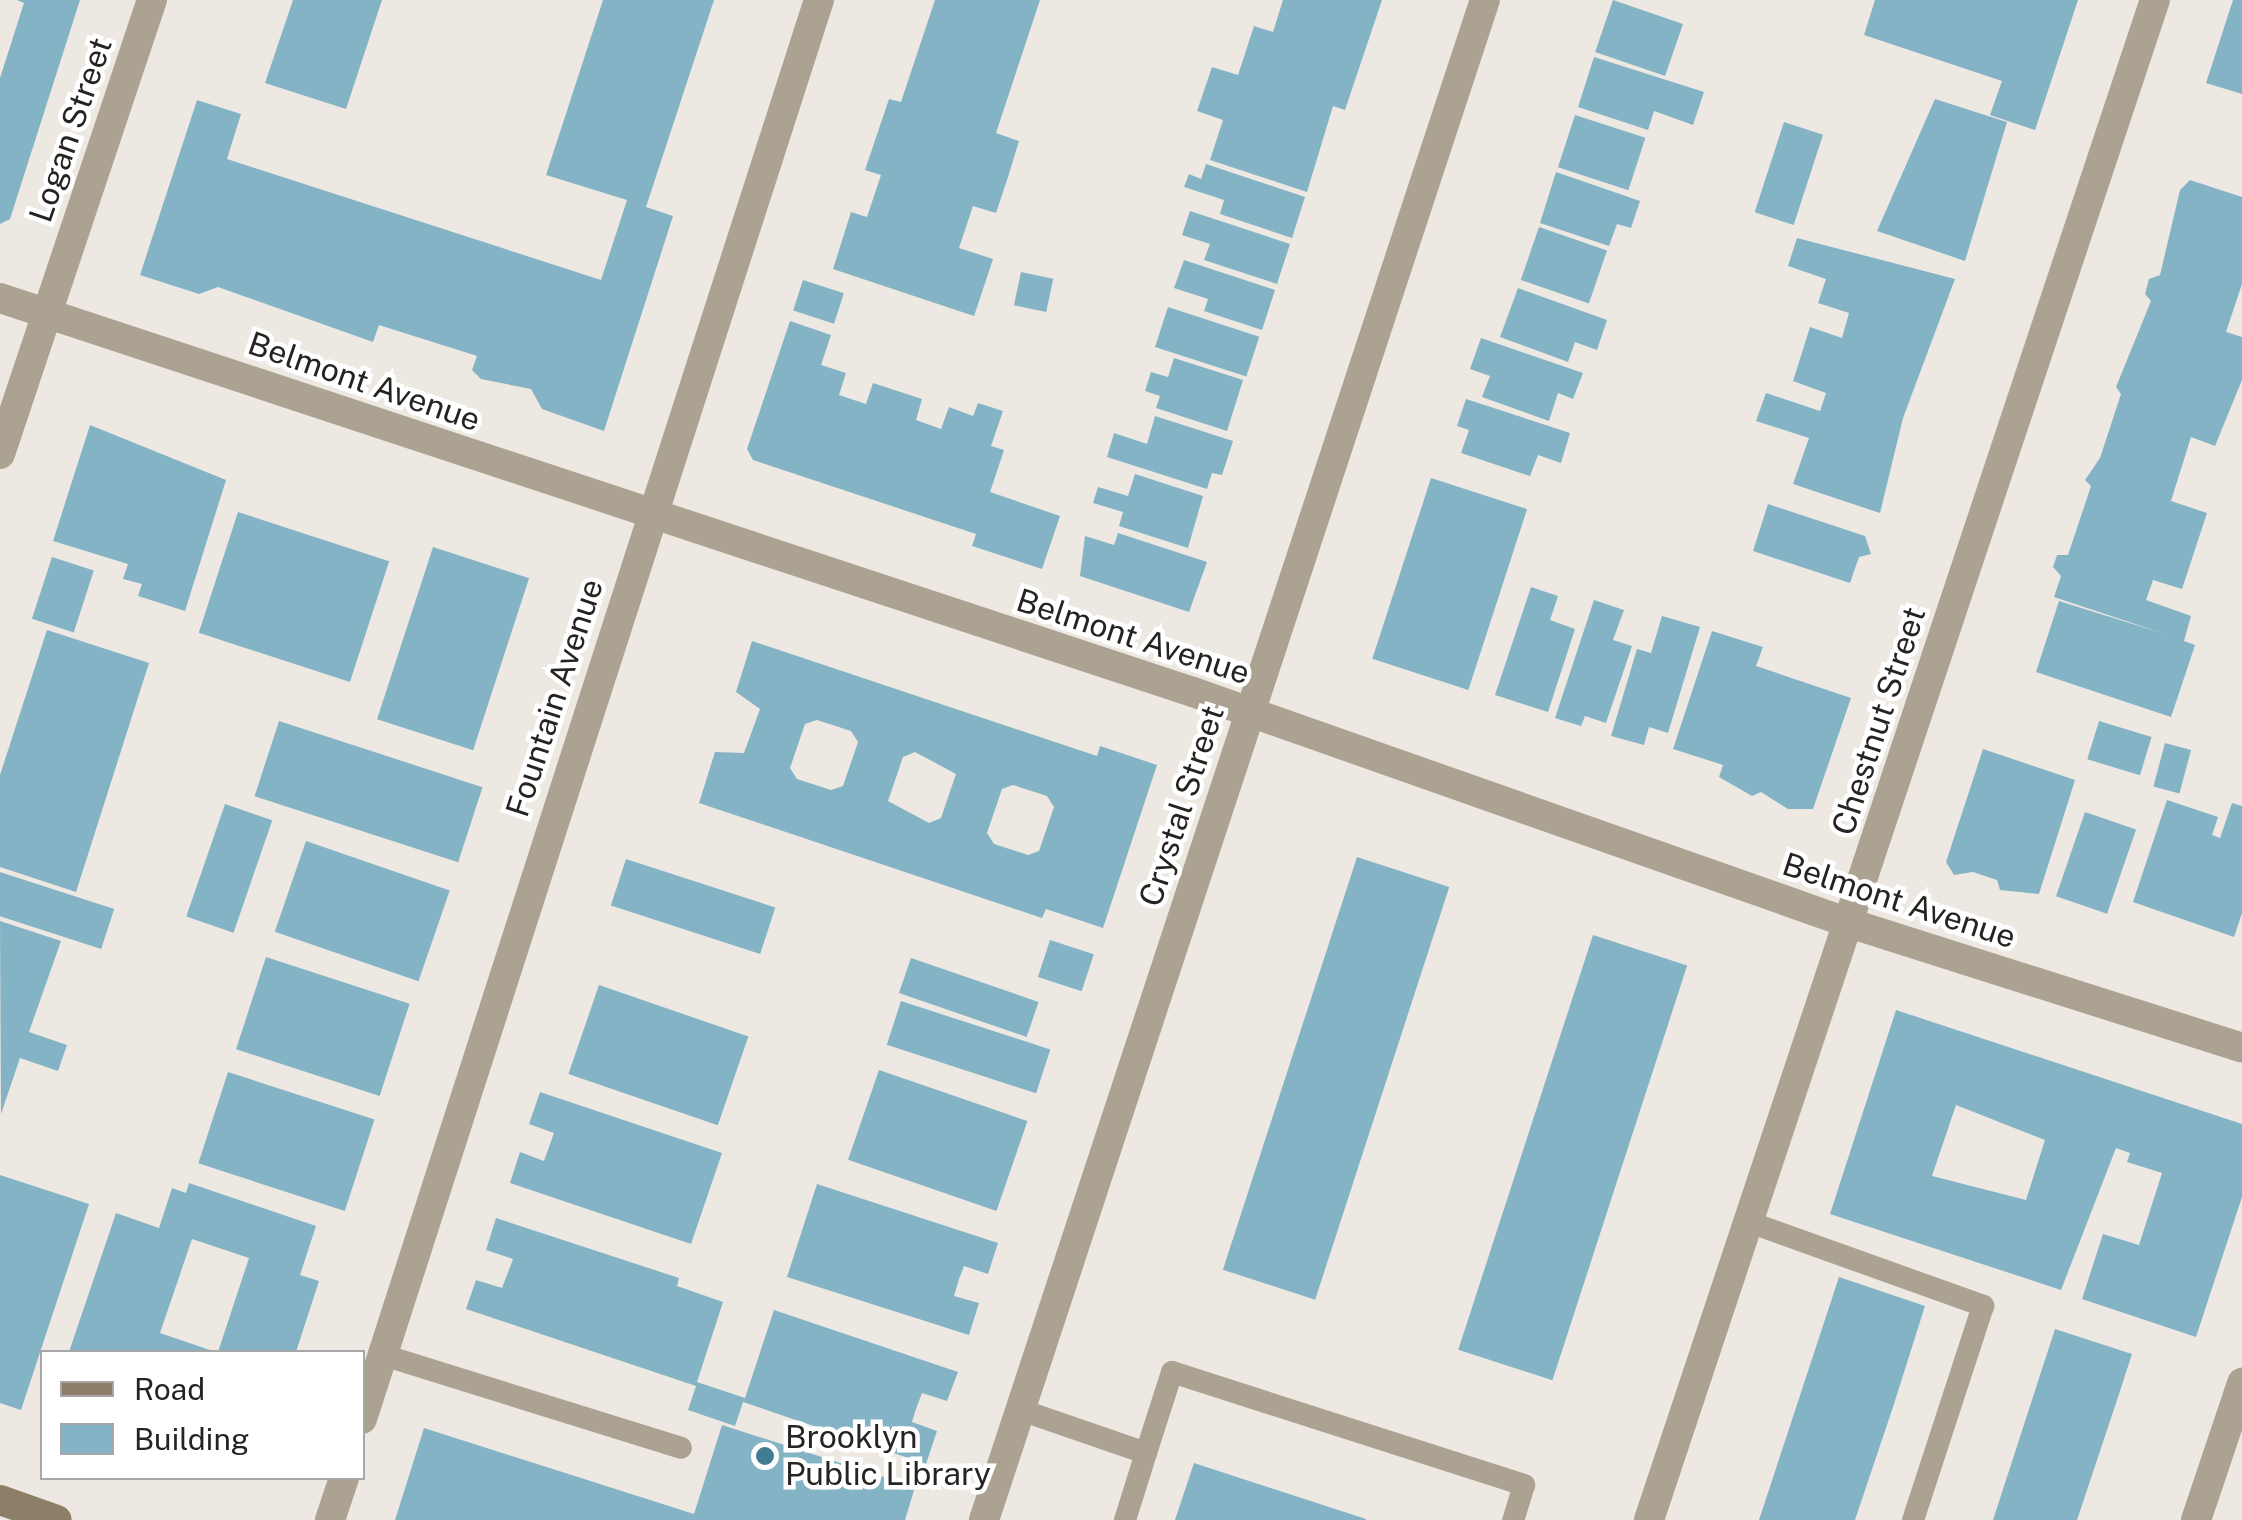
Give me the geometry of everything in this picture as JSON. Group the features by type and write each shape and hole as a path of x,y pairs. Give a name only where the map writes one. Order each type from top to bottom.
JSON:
{"street":[{"name":"Logan Street","path":"0,454 152,0"},
{"name":"Fountain Avenue","path":"365,1410 650,515 819,0"},
{"name":"Crystal Street","path":"984,1520 1485,0"},
{"name":"Chestnut Street","path":"1650,1520 2155,0"},
{"name":"Belmont Avenue","path":"0,298 1250,712 1849,923 2242,1048"},
{"path":"2196,1520 2242,1383"},
{"path":"330,1520 343,1480"},
{"path":"0,1500 57,1520"}],"lane":[{"path":"1748,1222 1983,1306 1913,1520"},
{"path":"383,1355 681,1448"},
{"path":"1124,1520 1172,1372 1524,1485 1513,1520"},
{"path":"1021,1410 1146,1452"}],"building":[{"path":"17,0 80,0 10,219 0,224 0,78 24,3"},
{"path":"293,0 382,0 346,109 265,83"},
{"path":"603,0 714,0 646,207 673,216 604,431 542,409 531,389 481,379 472,370 477,356 379,325 373,342 218,287 199,294 140,275 197,100 241,114 227,159 601,280 627,200 546,175"},
{"path":"935,0 1040,0 996,133 1019,141 1008,177 996,213 973,206 959,248 993,259 974,316 833,269 851,212 867,217 881,175 865,170 889,99 901,102"},
{"path":"1283,0 1382,0 1345,110 1333,106 1307,192 1210,160 1223,120 1197,111 1212,67 1238,75 1254,26 1273,32"},
{"path":"1613,0 1683,24 1665,76 1595,52"},
{"path":"1875,0 2078,0 2035,130 1990,115 2002,81 1864,35"},
{"path":"2233,0 2242,0 2242,94 2206,83"},
{"path":"1594,57 1704,92 1693,125 1654,111 1648,130 1578,107"},
{"path":"1935,99 2007,122 1965,261 1877,231"},
{"path":"1575,115 1645,138 1628,190 1558,167"},
{"path":"1784,122 1823,135 1794,225 1755,212"},
{"path":"1206,164 1305,197 1292,238 1220,214 1224,200 1184,187 1189,174 1201,179"},
{"path":"1556,172 1640,201 1631,228 1617,224 1609,246 1540,223"},
{"path":"2190,180 2242,197 2242,284 2226,332 2242,337 2242,380 2215,446 2191,437 2171,501 2207,513 2182,589 2153,580 2146,600 2191,616 2184,641 2195,645 2171,717 2036,672 2059,601 2165,634 2054,597 2061,576 2053,567 2057,555 2068,555 2091,486 2085,480 2100,458 2121,394 2116,387 2151,301 2145,294 2149,279 2160,275 2180,190"},
{"path":"1190,211 1290,244 1277,284 1204,260 1210,244 1182,235"},
{"path":"1539,227 1607,250 1589,303 1521,280"},
{"path":"1797,238 1955,279 1903,418 1880,513 1793,484 1809,438 1756,421 1766,393 1820,411 1826,393 1793,381 1810,327 1842,338 1849,313 1818,303 1826,279 1788,266"},
{"path":"1184,260 1275,290 1262,330 1204,311 1208,299 1174,288"},
{"path":"1021,272 1053,279 1046,312 1014,305"},
{"path":"803,280 844,293 834,324 793,310"},
{"path":"1518,288 1607,320 1597,350 1575,342 1568,362 1500,337"},
{"path":"1168,307 1259,337 1246,377 1155,347"},
{"path":"790,321 831,335 821,365 846,373 839,395 866,404 873,383 922,399 916,420 941,429 949,407 973,416 978,403 1003,411 991,446 1004,450 990,492 1060,516 1042,569 972,546 976,534 753,460 747,449"},
{"path":"1481,338 1583,373 1573,399 1558,393 1549,421 1482,397 1490,376 1470,369"},
{"path":"1174,358 1243,380 1227,431 1156,408 1160,396 1145,391 1151,372 1168,377"},
{"path":"1466,399 1570,433 1561,463 1538,455 1530,476 1461,453 1469,430 1457,426"},
{"path":"1155,416 1233,441 1222,475 1212,473 1207,489 1107,457 1114,433 1147,444"},
{"path":"90,425 226,480 185,611 138,596 142,584 123,579 128,564 53,541"},
{"path":"1135,474 1203,496 1188,548 1119,526 1123,512 1093,503 1098,487 1128,496"},
{"path":"1431,478 1527,509 1468,690 1372,659"},
{"path":"1768,504 1865,536 1871,554 1859,557 1850,583 1753,551"},
{"path":"238,512 389,561 350,682 199,633"},
{"path":"1118,533 1207,562 1189,612 1080,576 1085,536 1114,545"},
{"path":"433,547 529,578 473,750 377,719"},
{"path":"52,557 94,571 74,632 32,619"},
{"path":"1531,587 1558,596 1550,620 1575,629 1548,712 1495,695"},
{"path":"1594,600 1624,610 1613,640 1632,646 1606,723 1585,716 1581,726 1555,718"},
{"path":"1662,616 1700,627 1668,733 1649,727 1644,745 1611,736 1637,649 1651,653"},
{"path":"47,630 149,663 76,892 0,867 0,775"},
{"path":"1712,631 1763,647 1756,666 1851,698 1813,809 1788,809 1761,792 1752,796 1719,777 1723,765 1673,749"},
{"path":"752,641 1097,756 1100,746 1157,765 1103,928 1046,909 1042,918 699,803 715,752 744,753 760,709 736,692","holes":["817,720 851,731 858,742 843,786 831,790 797,779 790,768 805,724","915,752 956,774 941,818 929,823 888,801 903,757","1013,785 1047,796 1054,807 1039,851 1028,855 994,844 987,833 1002,789"]},
{"path":"279,721 483,787 458,862 255,796"},
{"path":"2099,721 2152,737 2140,775 2087,759"},
{"path":"2165,743 2191,750 2179,793 2153,786"},
{"path":"1983,749 2075,780 2039,894 2000,890 1997,880 1973,872 1954,875 1946,862"},
{"path":"2167,800 2218,817 2212,835 2220,838 2232,803 2242,806 2242,913 2234,937 2133,902"},
{"path":"225,804 272,820 234,933 186,917"},
{"path":"2085,812 2136,830 2107,914 2056,896"},
{"path":"306,841 450,890 418,981 275,932"},
{"path":"1357,857 1449,887 1315,1300 1223,1270"},
{"path":"626,859 775,908 760,954 611,906"},
{"path":"0,872 114,909 101,949 0,916"},
{"path":"0,921 61,941 29,1032 67,1045 58,1071 20,1058 1,1114"},
{"path":"1593,935 1687,966 1552,1380 1458,1350"},
{"path":"1050,940 1094,954 1082,991 1038,977"},
{"path":"266,957 410,1004 380,1096 236,1049"},
{"path":"911,958 1039,1002 1027,1037 899,993"},
{"path":"599,985 748,1036 718,1125 568,1074"},
{"path":"901,1001 1050,1050 1036,1093 887,1045"},
{"path":"1896,1010 2242,1124 2242,1197 2196,1337 2082,1299 2103,1234 2139,1245 2162,1173 2127,1162 2130,1153 2116,1148 2061,1290 1830,1214","holes":["1956,1105 2045,1140 2026,1200 1932,1176"]},
{"path":"879,1070 1027,1121 997,1211 848,1160"},
{"path":"228,1072 374,1120 345,1211 198,1163"},
{"path":"540,1092 722,1153 691,1244 510,1183 520,1152 544,1161 554,1133 529,1124"},
{"path":"0,1175 89,1204 21,1410 0,1403"},
{"path":"189,1183 316,1226 300,1275 319,1281 297,1350 219,1350 249,1258 192,1239 160,1333 210,1350 70,1350 116,1213 159,1228 172,1188 186,1193"},
{"path":"817,1184 998,1243 988,1274 964,1266 959,1279 954,1296 979,1303 969,1335 787,1277"},
{"path":"496,1218 679,1278 677,1286 723,1302 697,1382 745,1398 774,1310 958,1372 947,1401 922,1393 916,1409 912,1422 937,1431 926,1464 743,1402 735,1426 688,1410 696,1386 466,1309 476,1280 502,1288 513,1259 486,1250"},
{"path":"1839,1277 1925,1306 1893,1407 1855,1520 1759,1520"},
{"path":"2055,1329 2132,1354 2120,1391 2077,1520 1993,1520"},
{"path":"722,1425 915,1487 905,1520 395,1520 424,1428 694,1514"},
{"path":"1194,1463 1366,1519 1366,1520 1175,1520"}],"place":[{"name":"Brooklyn Public Library","path":"765,1456"}]}
